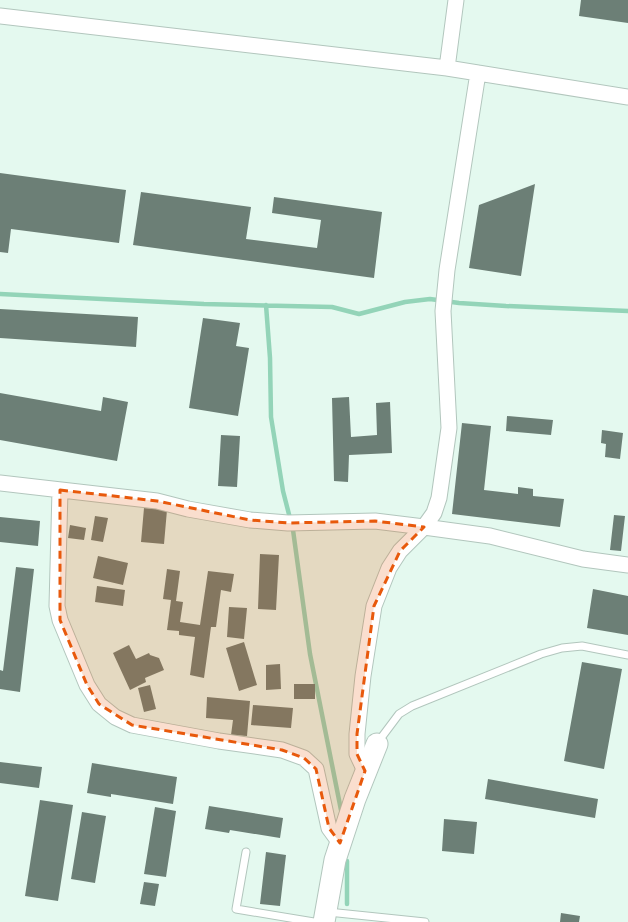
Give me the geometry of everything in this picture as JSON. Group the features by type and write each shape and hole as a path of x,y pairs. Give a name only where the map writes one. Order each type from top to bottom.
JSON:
{"street":[{"path":"447,68 456,0"},
{"path":"0,16 447,68 628,96"},
{"path":"365,771 357,754 357,734 363,676 374,606 389,568 400,551 424,527 434,513 439,498 450,428 442,311 478,73"},
{"path":"0,483 157,501 188,509 242,519 292,522 375,521 424,527 490,536 583,559 628,565"},
{"path":"60,490 57,606 60,620 87,685 99,704 115,717 132,725 219,742 282,750 304,758 316,768 329,828 340,843"},
{"path":"321,919 340,843 376,744"}],"lane":[{"path":"376,744 400,714 412,706 541,654 562,648 582,646 628,655"},
{"path":"246,852 236,909 321,919 425,922"}],"highlighted area":[{"path":"60,490 157,501 250,520 288,523 375,521 424,527 400,551 374,606 357,734 357,754 365,771 340,843 329,828 316,769 304,758 282,750 132,725 99,704 87,685 60,620"}],"building":[{"path":"581,0 628,0 628,23 579,16"},
{"path":"0,173 126,190 119,243 11,229 8,253 0,252"},
{"path":"535,184 521,276 469,268 479,205"},
{"path":"141,192 251,207 246,239 317,248 321,220 272,213 274,197 382,212 374,278 133,245"},
{"path":"0,309 138,317 136,347 0,338"},
{"path":"203,318 240,323 236,346 249,348 238,416 189,408"},
{"path":"0,393 101,411 103,397 128,402 117,461 0,440"},
{"path":"349,397 351,437 377,435 376,403 390,402 392,453 349,455 348,482 334,481 332,398"},
{"path":"507,416 553,420 551,435 506,431"},
{"path":"462,423 491,426 484,490 518,494 518,487 533,489 533,496 564,499 560,527 452,514"},
{"path":"602,430 623,433 620,459 605,457 606,444 601,443"},
{"path":"221,435 240,436 237,487 218,486"},
{"path":"144,508 167,510 164,544 141,542"},
{"path":"614,515 625,516 621,551 610,550"},
{"path":"95,516 108,518 103,542 91,540"},
{"path":"0,517 40,521 38,546 0,542"},
{"path":"70,525 86,528 84,540 68,538"},
{"path":"260,554 279,555 276,610 258,609"},
{"path":"98,556 128,563 123,585 93,578"},
{"path":"16,567 34,569 20,692 0,689 0,670 3,671"},
{"path":"167,569 180,571 176,601 183,602 180,622 200,625 208,571 234,574 231,592 221,590 216,627 211,627 204,678 190,675 195,637 179,635 179,631 167,630 171,600 163,599"},
{"path":"97,586 125,590 123,606 95,602"},
{"path":"593,589 628,596 628,635 587,628"},
{"path":"229,607 247,608 244,639 227,637"},
{"path":"244,642 257,685 239,691 226,648"},
{"path":"129,645 136,659 149,653 150,655 159,658 164,670 145,678 146,682 130,690 113,653"},
{"path":"582,662 622,669 604,769 564,761"},
{"path":"280,664 281,689 266,690 266,665"},
{"path":"294,684 315,684 315,699 294,699"},
{"path":"150,685 156,709 144,712 138,688"},
{"path":"207,697 250,701 247,736 231,735 233,720 206,718"},
{"path":"253,705 293,708 291,728 251,725"},
{"path":"0,762 42,767 39,788 0,783"},
{"path":"92,763 177,777 173,804 111,794 111,797 87,793"},
{"path":"488,779 598,799 595,818 485,799"},
{"path":"40,800 73,805 58,901 25,896"},
{"path":"209,806 283,818 280,838 230,830 229,833 205,829"},
{"path":"155,807 176,811 166,877 144,874"},
{"path":"82,812 106,816 95,883 71,879"},
{"path":"444,819 477,822 474,854 442,851"},
{"path":"266,852 286,855 280,906 260,904"},
{"path":"144,882 159,884 155,906 140,904"},
{"path":"561,913 580,916 579,922 560,922"}],"waterway":[{"path":"0,294 204,304 332,307 359,314 405,302 430,299 459,303 506,306 628,311"},
{"path":"266,305 270,358 271,417 283,491 293,530 310,654 341,810"},
{"path":"347,861 347,904"}]}
